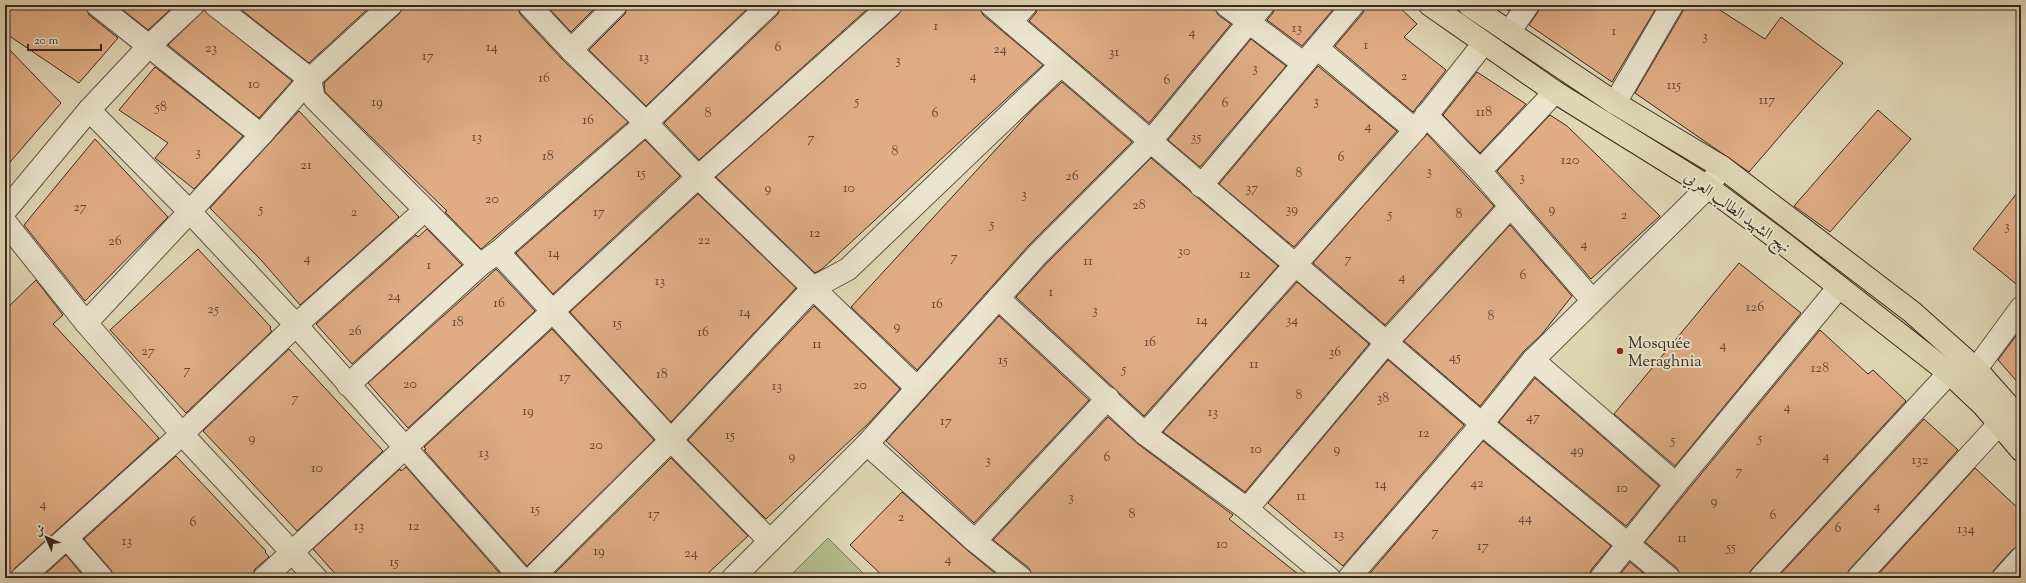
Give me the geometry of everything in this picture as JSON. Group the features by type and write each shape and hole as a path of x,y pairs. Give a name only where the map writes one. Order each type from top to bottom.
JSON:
{"main road":[{"name":"نهج الشهيد الطالب العربي","path":"1430,5 1555,92 1708,187 1949,373 1983,405 2021,450"},
{"name":"نهج الشهيد الطالب العربي","path":"1469,5 1615,103 1722,167 1912,312 1976,369 2021,420"}],"street":[{"path":"97,5 148,47 261,135"},
{"path":"5,211 89,110 148,47 193,5"},
{"path":"215,5 310,79 314,98 480,265"},
{"path":"86,323 261,135 310,79 391,5"},
{"path":"529,5 571,50 646,123 698,177 917,388"},
{"path":"571,50 616,5"},
{"path":"348,385 480,265 498,252 646,123 769,5"},
{"path":"264,578 698,177 891,5"},
{"path":"991,5 1201,186 1482,424 1669,578"},
{"path":"1012,22 1026,5"},
{"path":"1226,5 1248,23 1310,55 1421,123 1480,171 1592,300"},
{"path":"733,578 867,444 1038,254 1150,142 1263,5"},
{"path":"1201,186 1353,5"},
{"path":"1509,32 1528,5"},
{"path":"1615,103 1672,5"},
{"path":"1145,434 1296,266 1421,123 1484,43"},
{"path":"532,578 671,440 813,288 848,269 1061,65"},
{"path":"1480,171 1555,92"},
{"path":"89,110 189,211 296,324 348,385 521,578"},
{"path":"1349,578 1482,424 1533,360 1708,187 1722,167"},
{"path":"1247,509 1387,342 1510,207"},
{"path":"22,578 182,434 296,324 425,210"},
{"path":"5,222 86,323 182,434 316,578"},
{"path":"498,252 554,310 671,440 770,541"},
{"path":"1601,578 1676,484 1839,287"},
{"path":"998,298 1108,398 1145,434 1247,509 1329,578"},
{"path":"1976,369 2021,308"},
{"path":"1533,360 1676,484"},
{"path":"1760,578 1949,373"},
{"path":"975,541 1108,398"},
{"path":"1858,578 1999,424"},
{"path":"867,444 975,541 1021,578"},
{"path":"67,538 102,578"},
{"path":"2003,578 2021,558"}],"green space":[{"path":"828,538 868,578 788,578"}],"building":[{"path":"5,5 85,5 89,15 118,38 79,83 5,33"},
{"path":"117,5 175,5 148,30"},
{"path":"235,5 372,5 309,63"},
{"path":"403,5 517,5 520,14 562,59 628,122 481,249 445,212 447,211 325,92 324,83 399,14"},
{"path":"546,5 598,5 571,32"},
{"path":"628,5 751,5 646,106 589,50 625,14"},
{"path":"781,5 872,5 699,160 664,123 778,14"},
{"path":"903,5 979,5 983,15 1043,65 822,269 815,273 716,177 899,14"},
{"path":"1038,5 1214,5 1218,15 1231,24 1149,123 1029,21 1036,13"},
{"path":"1275,5 1337,5 1302,46 1267,20 1273,13"},
{"path":"1365,5 1397,5 1417,24 1404,37 1446,70 1413,112 1335,46 1363,13"},
{"path":"1500,5 1513,5 1509,11"},
{"path":"1540,5 1658,5 1612,82 1529,25 1538,12"},
{"path":"1684,5 1712,5 1765,39 1781,17 1843,63 1749,172 1635,93 1683,11"},
{"path":"204,10 292,81 259,118 168,45"},
{"path":"1251,39 1286,66 1200,167 1168,140"},
{"path":"5,45 61,103 5,168"},
{"path":"1318,66 1397,131 1294,247 1219,184"},
{"path":"155,67 243,136 194,189 155,158 168,143 119,110"},
{"path":"1477,72 1526,104 1480,153 1443,115"},
{"path":"1062,82 1132,142 1029,245 917,370 851,307 1034,108"},
{"path":"1878,110 1911,139 1830,232 1794,206"},
{"path":"299,111 399,217 300,305 262,261 210,208"},
{"path":"1550,115 1567,126 1660,216 1591,279 1497,171"},
{"path":"1427,134 1494,206 1385,325 1313,263"},
{"path":"95,139 168,217 85,301 24,225"},
{"path":"645,140 680,176 553,294 516,253"},
{"path":"1151,158 1278,266 1144,416 1016,297 1047,263"},
{"path":"2021,188 2021,288 1973,249"},
{"path":"698,194 796,288 671,422 570,312"},
{"path":"1510,225 1572,296 1542,334 1523,352 1480,406 1404,341"},
{"path":"427,229 462,265 352,364 316,324 416,235 418,237"},
{"path":"198,249 271,327 270,329 272,331 186,413 110,330"},
{"path":"1739,263 1801,313 1675,466 1614,414"},
{"path":"496,269 535,311 408,428 368,383"},
{"path":"36,280 63,315 53,324 159,438 14,569 10,578 5,578 5,310"},
{"path":"1297,282 1369,344 1245,492 1163,432"},
{"path":"814,306 900,389 868,424 766,519 688,440"},
{"path":"999,316 1089,400 974,523 886,441"},
{"path":"552,329 654,440 527,566 424,450 426,449 424,447"},
{"path":"2021,329 2021,386 1998,360"},
{"path":"1820,330 1868,374 1873,370 1906,401 1751,570 1748,578 1681,578 1677,568 1645,542"},
{"path":"289,349 383,451 297,531 203,431"},
{"path":"1388,360 1464,425 1343,566 1268,503"},
{"path":"1535,378 1659,486 1626,526 1499,422"},
{"path":"1108,417 1138,444 1233,515 1229,519 1303,578 1033,578 1029,568 993,540"},
{"path":"1924,419 1958,450 1849,570 1846,578 1777,578"},
{"path":"1483,441 1611,546 1591,570 1589,578 1366,578"},
{"path":"176,456 266,551 265,552 269,557 255,569 252,578 114,578 111,570 84,539"},
{"path":"671,458 748,536 703,578 550,578"},
{"path":"406,467 504,578 339,578 313,549 400,469 401,471"},
{"path":"1975,468 2021,511 2021,546 2012,550 1994,570 1991,578 1875,578"},
{"path":"902,492 1001,578 885,578 850,545"},
{"path":"66,555 85,578 41,578"},
{"path":"1630,562 1649,578 1617,578"}],"place":[{"name":"Mosquée Meraghnia","path":"1620,351"}]}
